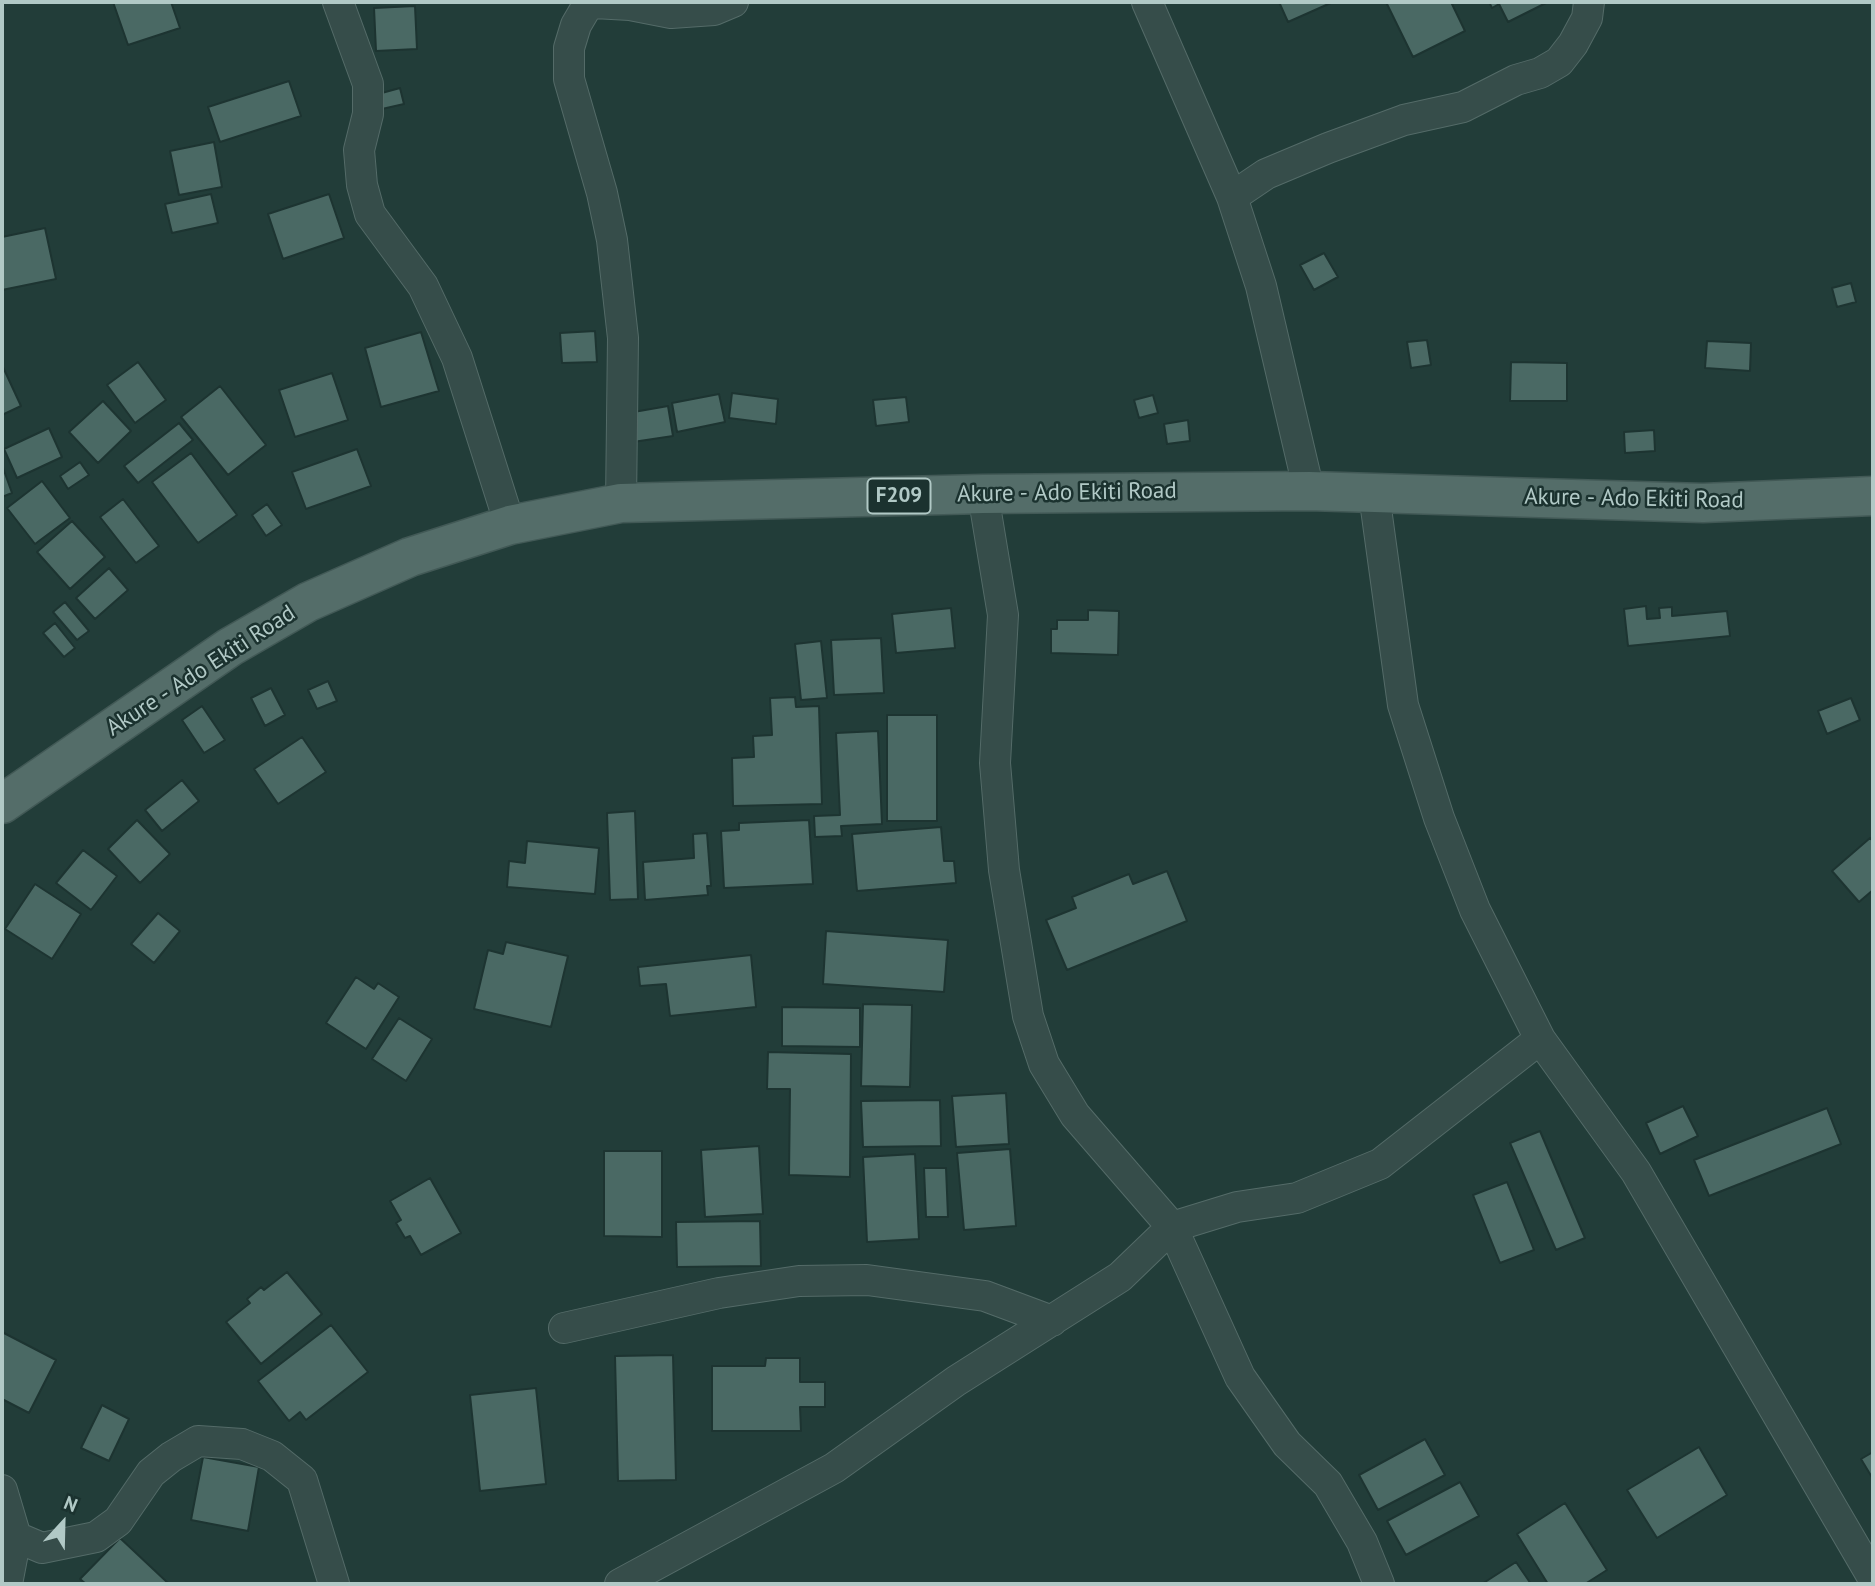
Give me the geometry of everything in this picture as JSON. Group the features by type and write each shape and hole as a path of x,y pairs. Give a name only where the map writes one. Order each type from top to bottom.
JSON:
{"main road":[{"name":"Akure - Ado Ekiti Road","path":"2,804 230,647 308,602 410,556 510,525 621,503 983,494 1309,491 1703,503 1873,496"}],"street":[{"path":"338,2 368,84 368,114 359,150 362,185 370,214 423,286 457,358 510,525"},
{"path":"621,503 623,338 602,193 569,79 569,48 576,24 586,8 594,4 671,13 714,10 733,2"},
{"path":"1147,2 1232,197 1261,286 1309,491"},
{"path":"1232,197 1266,174 1328,148 1405,120 1463,107 1516,80 1540,73 1559,62 1573,44 1587,18 1589,2"},
{"path":"983,494 1003,615 996,777 1004,870 1028,1016 1045,1064 1075,1115 1172,1227 1240,1377 1287,1444 1328,1484 1362,1542 1379,1584"},
{"path":"1374,494 1403,705 1440,818 1475,910 1540,1039 1636,1172 1873,1578"},
{"path":"620,1584 834,1468 956,1381 1120,1277 1172,1227 1237,1207 1297,1199 1380,1164 1540,1039"},
{"path":"564,1328 719,1293 799,1281 867,1280 985,1296 1052,1321"},
{"path":"16,1537 42,1548 96,1536 118,1521 152,1473 171,1457 198,1441 242,1444 272,1456 302,1480 334,1584"},
{"path":"2,1490 16,1537 7,1584"}],"building":[{"path":"113,2 171,2 180,28 128,45"},
{"path":"1279,2 1333,2 1288,22"},
{"path":"1386,2 1451,2 1465,31 1413,57"},
{"path":"1489,2 1548,2 1508,22 1499,4 1492,8"},
{"path":"415,6 417,49 376,51 374,8"},
{"path":"289,81 301,116 220,142 208,107"},
{"path":"400,88 404,104 382,109 378,94"},
{"path":"214,142 222,187 179,195 170,151"},
{"path":"211,194 218,223 172,233 165,204"},
{"path":"329,194 344,238 283,259 268,214"},
{"path":"45,228 56,279 2,290 2,237"},
{"path":"1324,253 1338,277 1314,290 1300,265"},
{"path":"1851,283 1856,302 1837,307 1832,288"},
{"path":"595,331 597,362 562,363 560,333"},
{"path":"421,332 439,391 381,407 365,348"},
{"path":"1427,340 1431,365 1411,368 1407,342"},
{"path":"1707,341 1751,343 1750,371 1705,368"},
{"path":"138,362 166,400 135,423 107,385"},
{"path":"1511,362 1567,363 1567,401 1510,401"},
{"path":"2,365 21,406 2,415"},
{"path":"332,373 348,420 295,437 279,390"},
{"path":"220,386 266,445 228,475 181,417"},
{"path":"732,393 778,399 776,424 729,418"},
{"path":"719,394 725,422 677,432 672,403"},
{"path":"1153,395 1158,413 1139,418 1134,400"},
{"path":"906,397 909,422 876,426 873,400"},
{"path":"103,401 131,431 98,463 69,432"},
{"path":"668,406 673,436 633,442 628,413"},
{"path":"1188,420 1190,441 1167,444 1164,424"},
{"path":"179,423 193,440 138,483 124,466"},
{"path":"49,428 62,457 17,478 4,449"},
{"path":"1654,430 1655,451 1625,453 1624,432"},
{"path":"357,449 371,486 306,509 292,472"},
{"path":"191,453 237,515 198,543 152,482"},
{"path":"80,462 89,475 68,489 60,476"},
{"path":"2,465 12,493 2,497"},
{"path":"42,481 70,518 35,544 7,508"},
{"path":"123,499 159,546 136,563 100,517"},
{"path":"267,504 282,525 266,536 252,515"},
{"path":"72,521 105,557 70,589 37,552"},
{"path":"109,568 128,590 95,619 76,598"},
{"path":"65,602 89,631 77,640 53,612"},
{"path":"1646,606 1647,619 1660,618 1659,608 1672,607 1672,616 1727,611 1730,636 1628,646 1624,609"},
{"path":"951,608 955,648 896,653 892,614"},
{"path":"1088,610 1119,611 1118,655 1051,653 1051,629 1057,629 1057,620 1088,620"},
{"path":"55,623 75,648 64,657 43,633"},
{"path":"881,638 884,693 834,695 831,640"},
{"path":"821,641 827,698 801,700 795,644"},
{"path":"328,681 337,701 317,709 308,690"},
{"path":"271,688 285,715 265,726 251,698"},
{"path":"795,697 796,707 819,706 822,804 733,806 732,758 754,757 753,736 772,735 770,698"},
{"path":"1851,698 1860,720 1827,734 1818,711"},
{"path":"202,706 225,740 204,753 182,720"},
{"path":"887,715 937,715 937,821 887,821"},
{"path":"878,731 882,824 841,826 842,836 815,837 814,816 840,815 836,733"},
{"path":"302,737 326,772 278,804 254,769"},
{"path":"182,780 199,801 162,831 145,810"},
{"path":"635,811 638,899 610,900 607,813"},
{"path":"137,820 170,854 140,883 108,849"},
{"path":"809,820 813,884 724,888 721,831 739,830 739,823"},
{"path":"941,827 944,861 954,861 956,883 857,891 852,834"},
{"path":"707,833 711,886 707,886 708,895 645,900 643,862 694,858 693,834"},
{"path":"1870,838 1873,841 1873,890 1859,902 1832,871"},
{"path":"527,841 599,848 595,894 507,887 509,861 525,863"},
{"path":"83,850 117,876 91,910 56,883"},
{"path":"1167,871 1187,921 1067,970 1046,920 1076,908 1072,897 1129,874 1133,884"},
{"path":"35,884 81,914 52,959 5,929"},
{"path":"158,913 180,931 154,963 131,944"},
{"path":"826,931 948,940 944,992 823,984"},
{"path":"506,942 568,956 551,1027 474,1009 488,950 503,954"},
{"path":"751,955 756,1007 670,1016 666,984 640,986 638,967"},
{"path":"356,977 374,989 378,983 399,997 366,1049 326,1023"},
{"path":"863,1004 912,1005 910,1087 861,1086"},
{"path":"782,1007 860,1008 860,1047 782,1046"},
{"path":"399,1018 432,1039 406,1081 372,1059"},
{"path":"768,1052 851,1054 850,1177 789,1175 790,1089 767,1089"},
{"path":"1006,1093 1009,1144 956,1147 952,1096"},
{"path":"940,1100 941,1146 863,1147 861,1101"},
{"path":"1683,1106 1698,1136 1660,1154 1646,1123"},
{"path":"1827,1108 1841,1144 1709,1196 1694,1160"},
{"path":"1540,1131 1585,1238 1556,1250 1510,1143"},
{"path":"759,1146 763,1214 705,1217 701,1150"},
{"path":"1010,1149 1016,1226 964,1230 957,1153"},
{"path":"604,1151 662,1151 662,1237 604,1236"},
{"path":"915,1154 919,1239 867,1242 863,1157"},
{"path":"924,1168 946,1168 948,1217 926,1217"},
{"path":"430,1178 461,1233 421,1255 410,1236 405,1238 396,1223 401,1220 390,1201"},
{"path":"1507,1182 1534,1250 1500,1263 1473,1195"},
{"path":"760,1221 761,1266 677,1267 676,1222"},
{"path":"287,1272 322,1314 261,1364 226,1322 250,1303 247,1299 261,1287 264,1290"},
{"path":"331,1325 368,1372 306,1420 300,1412 289,1421 258,1381"},
{"path":"2,1332 56,1360 29,1413 2,1399"},
{"path":"673,1355 676,1480 618,1481 615,1356"},
{"path":"766,1358 800,1358 800,1382 825,1382 825,1407 800,1407 801,1431 712,1431 712,1366 765,1366"},
{"path":"536,1388 546,1484 480,1491 470,1395"},
{"path":"102,1405 129,1419 109,1461 81,1448"},
{"path":"1425,1439 1445,1475 1378,1510 1359,1475"},
{"path":"1699,1447 1727,1495 1657,1538 1627,1490"},
{"path":"1873,1452 1873,1479 1861,1459"},
{"path":"203,1457 259,1467 248,1531 191,1520"},
{"path":"1460,1482 1479,1516 1406,1555 1387,1521"},
{"path":"1565,1503 1607,1570 1585,1584 1548,1584 1517,1534"},
{"path":"120,1538 169,1584 86,1584 80,1579"},
{"path":"1516,1562 1531,1584 1482,1584"}]}
